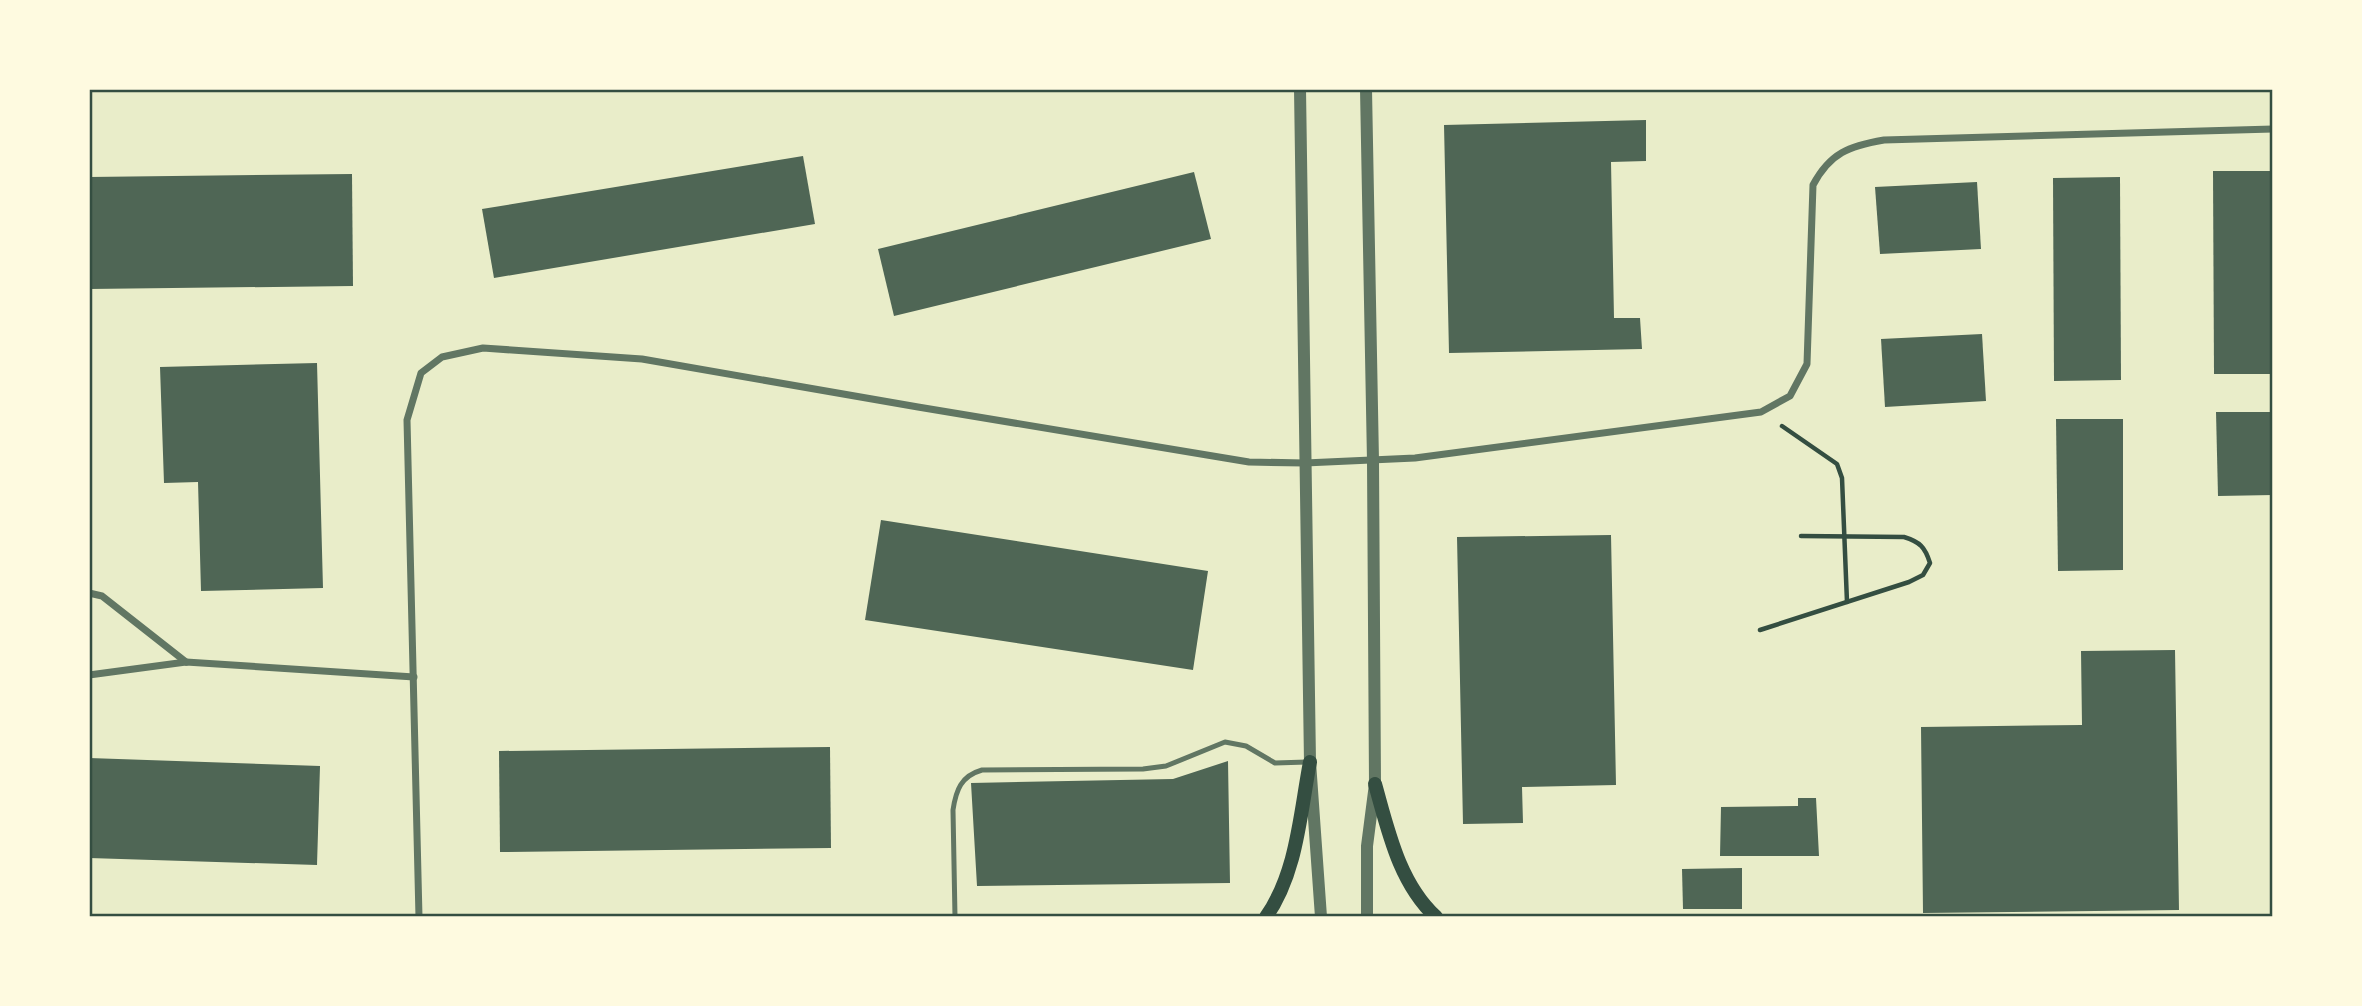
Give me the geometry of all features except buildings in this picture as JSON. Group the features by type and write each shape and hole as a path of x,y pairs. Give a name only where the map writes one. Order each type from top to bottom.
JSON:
{"main road":[{"path":"1266,917 1289,872 1310,762"},
{"path":"1375,784 1393,848 1410,883 1436,917"}],"street":[{"path":"1300,89 1310,762 1321,917"},
{"path":"1366,89 1373,461 1375,784 1367,846 1367,917"},
{"path":"419,917 407,420 421,373 442,357 483,348 642,359 1249,462 1305,463 1430,457 1761,412 1790,396 1807,364 1813,185 1823,166 1835,156 1862,144 1884,140 2273,129"},
{"path":"89,593 102,596 186,662"},
{"path":"89,675 186,662 414,677"}],"lane":[{"path":"955,917 955,795 965,778 975,772 1143,769 1166,766 1226,742 1246,746 1275,763 1310,762"}],"path":[{"path":"1761,412 1837,464 1842,478 1847,602"},
{"path":"1759,630 1909,582 1923,575 1930,563 1924,546 1905,537 1801,536"}]}
